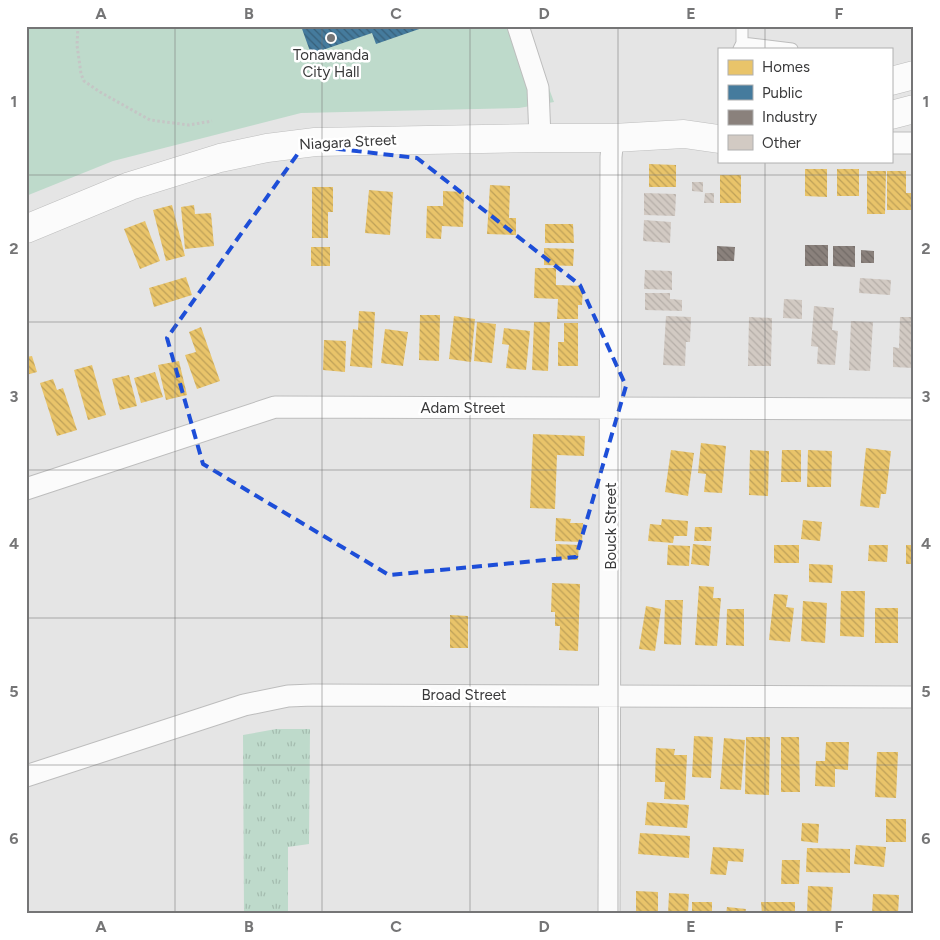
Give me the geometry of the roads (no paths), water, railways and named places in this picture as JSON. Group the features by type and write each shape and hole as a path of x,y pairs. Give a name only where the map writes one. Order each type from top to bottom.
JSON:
{"main road":[{"path":"892,81 914,75"},
{"path":"892,115 914,109"},
{"name":"Niagara Street","path":"684,134 718,118"},
{"name":"Niagara Street","path":"26,228 130,186 220,158 267,148 329,141 613,138 684,134 718,139"}],"street":[{"path":"518,26 538,88 540,138"},
{"name":"Bouck Street","path":"609,914 612,409 611,157 613,138"},
{"path":"892,143 914,143"},
{"name":"Adam Street","path":"26,489 275,407 914,410"},
{"name":"Broad Street","path":"26,776 244,705 288,696 313,694 914,697"}],"lane":[{"path":"742,26 741,46 778,48"}],"place":[{"name":"Tonawanda City Hall","path":"331,38"}]}
